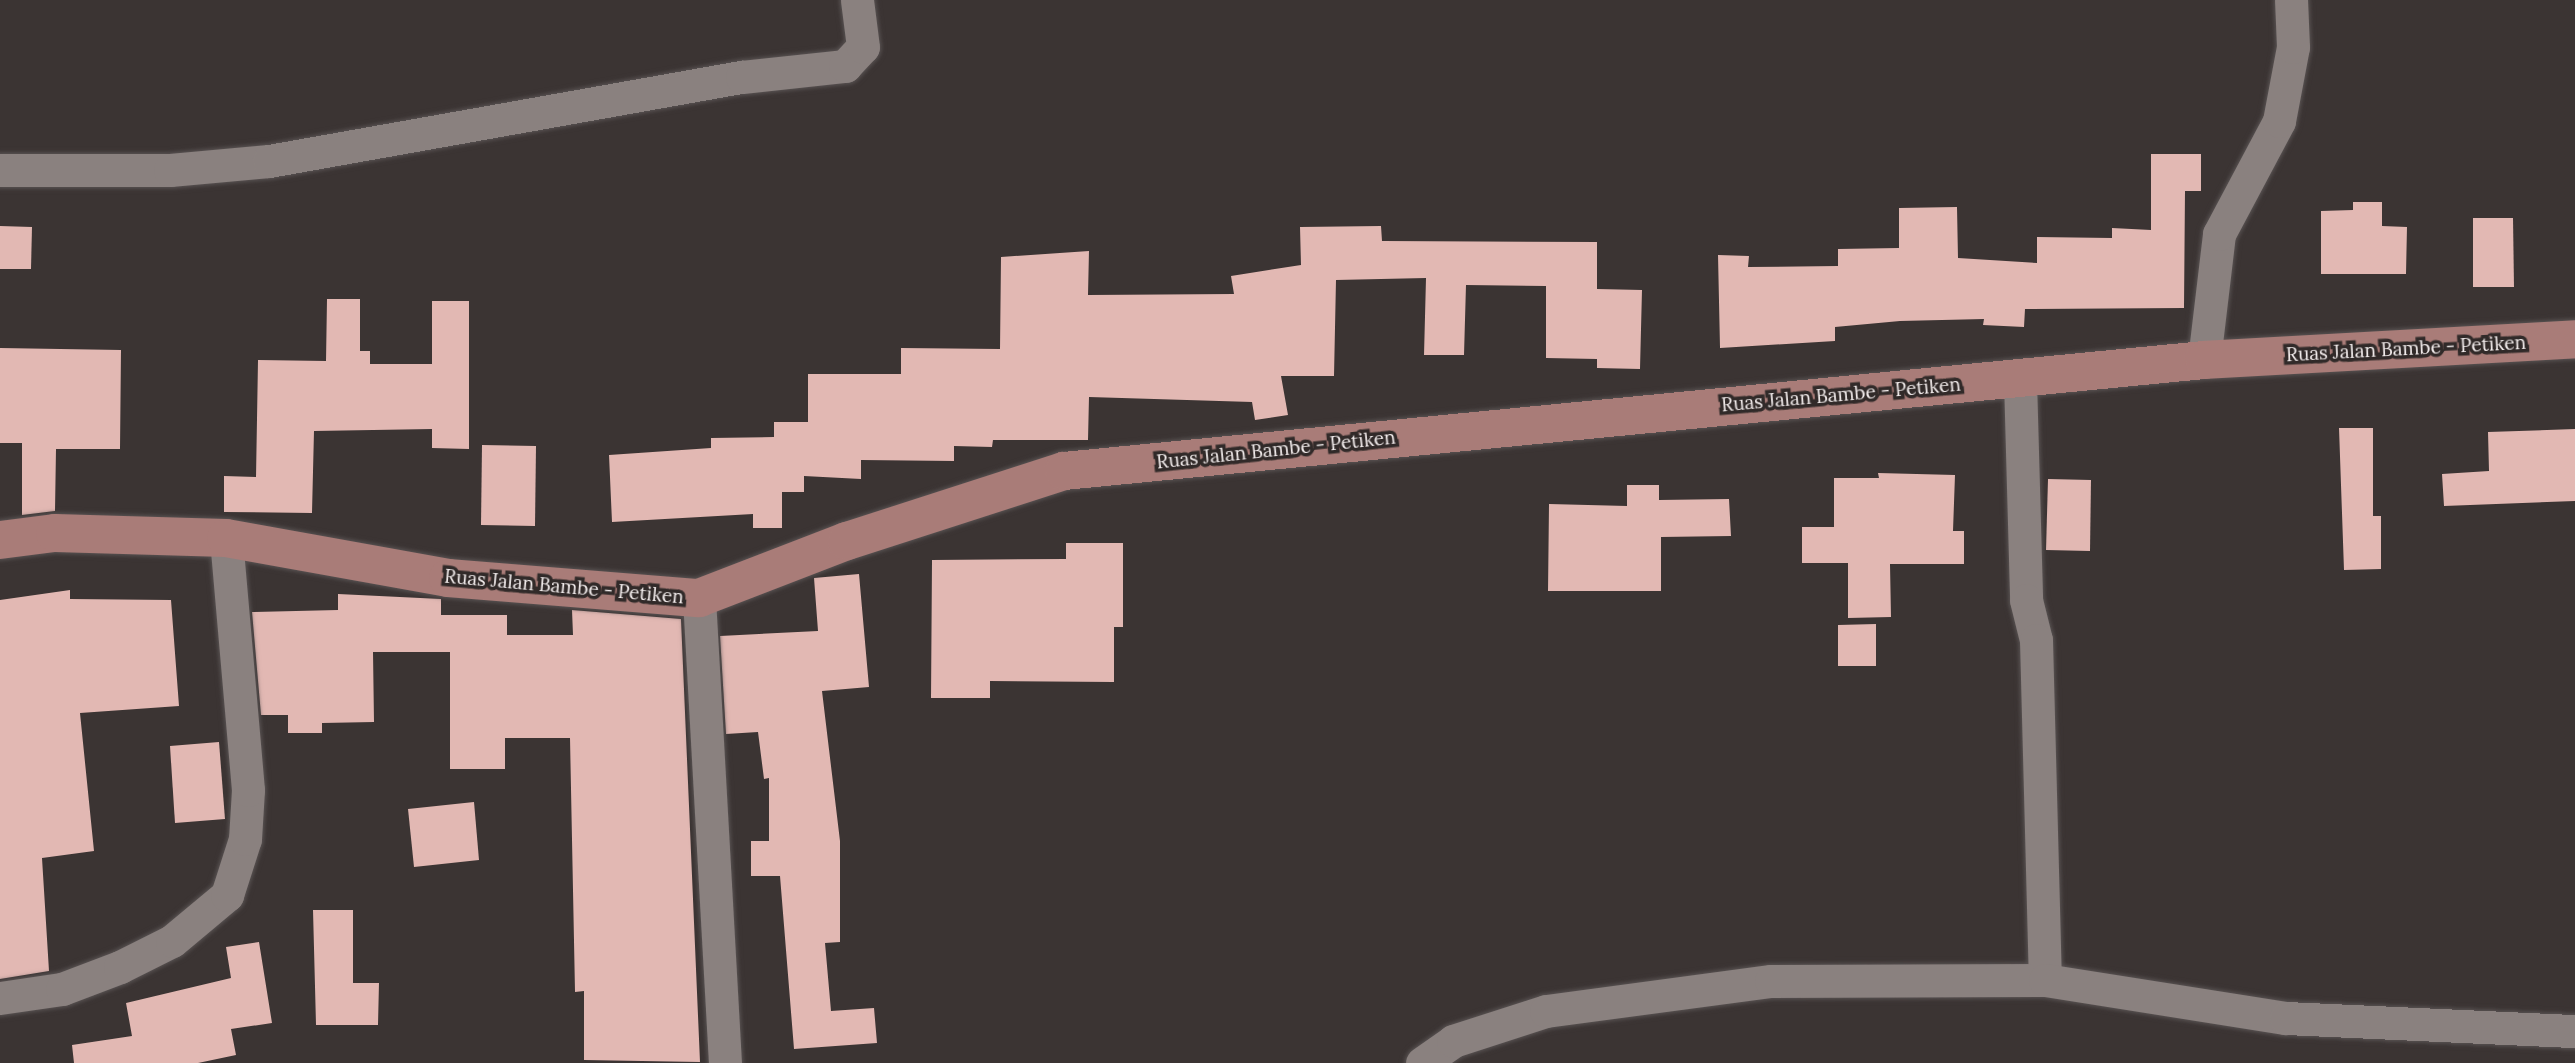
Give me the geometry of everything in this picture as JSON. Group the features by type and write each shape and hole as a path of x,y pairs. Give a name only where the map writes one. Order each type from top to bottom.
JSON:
{"main road":[{"name":"Ruas Jalan Bambe - Petiken","path":"0,540 55,533 226,538 448,579 699,598 847,541 1064,471 2204,360 2575,339"}],"street":[{"path":"0,170 170,170 269,161 742,77 845,66 863,47 857,0"},
{"path":"2204,360 2219,234 2279,121 2293,47 2291,0"},
{"path":"2020,380 2026,600 2036,640 2045,980"},
{"path":"0,998 62,989 120,967 172,941 228,895 245,839 248,790 226,538"},
{"path":"699,598 725,1063"},
{"path":"1422,1063 1453,1041 1546,1011 1772,981 2045,980 2286,1018 2575,1031"}],"building":[{"path":"2151,154 2201,154 2201,191 2185,191 2184,308 2025,309 2024,327 1983,325 1984,319 1900,321 1835,327 1835,341 1720,348 1718,255 1749,256 1748,267 1838,266 1838,249 1899,248 1899,208 1957,207 1958,258 2037,263 2037,237 2112,238 2112,228 2151,230"},
{"path":"2353,202 2382,202 2382,226 2407,227 2406,274 2321,274 2321,211 2353,210"},
{"path":"2473,218 2513,218 2514,287 2473,287"},
{"path":"0,226 32,227 31,269 0,269"},
{"path":"1381,226 1382,241 1597,242 1597,289 1642,290 1640,369 1597,368 1597,359 1546,358 1546,286 1466,285 1464,355 1424,355 1426,278 1336,280 1334,376 1281,376 1288,415 1255,420 1252,402 1089,397 1088,440 993,440 992,447 954,446 954,461 861,460 861,479 804,476 804,492 782,492 782,528 753,528 753,514 612,522 609,455 711,448 711,438 774,437 774,422 808,422 808,374 901,374 901,348 1000,349 1001,257 1089,251 1088,295 1234,294 1231,276 1301,265 1300,227"},
{"path":"327,299 360,299 360,351 370,351 370,364 432,364 432,301 469,301 469,449 432,448 432,429 314,431 312,513 224,512 224,476 256,477 258,360 326,361"},
{"path":"0,348 121,350 120,449 56,449 55,511 22,515 22,443 0,443"},
{"path":"2339,428 2373,428 2373,516 2381,516 2381,569 2344,570"},
{"path":"2575,429 2575,501 2444,506 2442,474 2489,471 2488,432"},
{"path":"482,445 536,446 535,526 481,525"},
{"path":"1878,473 1955,475 1953,531 1964,531 1964,564 1890,564 1891,617 1848,618 1848,563 1802,563 1802,527 1834,527 1834,478 1879,478"},
{"path":"2048,479 2091,480 2090,551 2046,550"},
{"path":"1627,485 1659,485 1659,500 1729,499 1731,536 1661,537 1661,591 1548,591 1549,504 1627,506"},
{"path":"1066,543 1123,543 1123,627 1114,627 1114,682 990,681 990,698 931,698 932,560 1066,559"},
{"path":"859,574 869,687 822,691 840,841 840,942 825,943 831,1011 874,1008 877,1043 794,1049 780,876 751,876 751,841 769,841 769,778 764,779 758,732 726,734 720,636 818,631 814,578"},
{"path":"70,590 70,599 171,600 179,706 80,713 94,851 42,858 49,971 0,979 0,600"},
{"path":"338,594 441,599 441,615 507,615 507,635 573,635 572,610 681,619 700,1062 584,1060 584,991 575,992 570,738 505,738 505,769 450,769 450,652 373,652 374,722 322,723 322,733 288,733 288,715 261,715 252,612 338,610"},
{"path":"1876,624 1876,666 1838,666 1838,625"},
{"path":"219,742 225,819 175,823 170,746"},
{"path":"474,802 479,860 414,867 408,809"},
{"path":"313,910 353,910 353,983 379,983 378,1025 316,1025"},
{"path":"259,942 272,1023 231,1029 236,1055 198,1063 74,1063 72,1045 132,1036 126,1003 231,978 226,947"}]}
